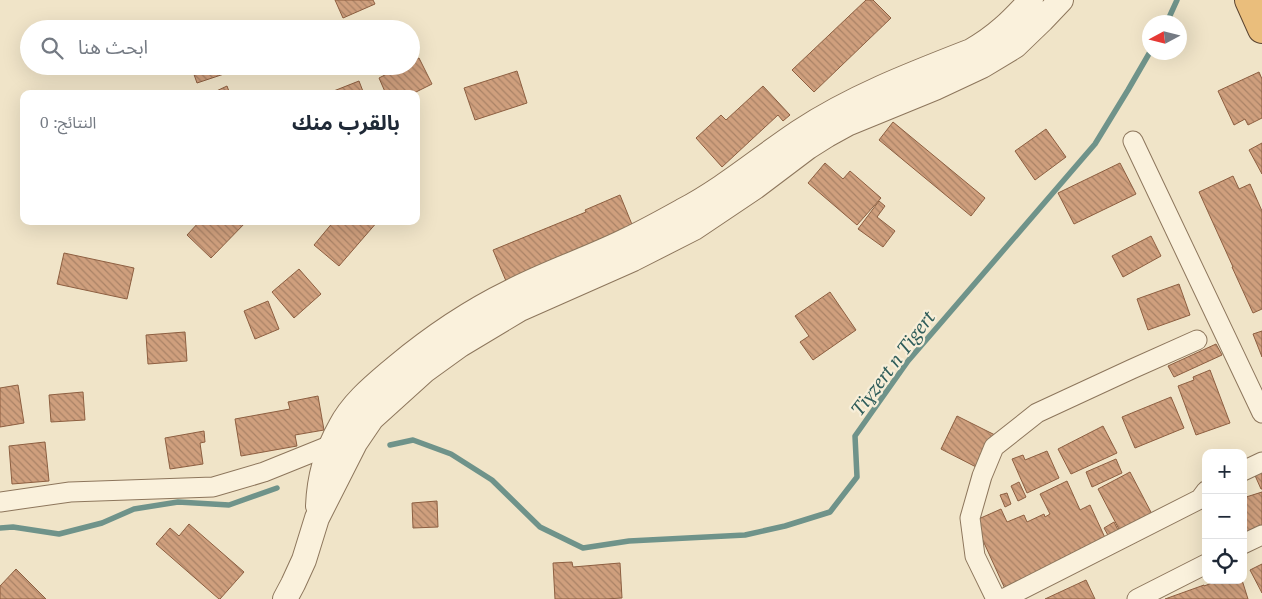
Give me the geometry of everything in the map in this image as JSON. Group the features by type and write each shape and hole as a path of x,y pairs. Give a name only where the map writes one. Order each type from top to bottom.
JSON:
{"highway":[{"path":"1249,0 1262,30"}],"street":[{"path":"317,518 318,489 321,475 331,445 340,426 366,392 414,352 477,309 511,291 627,240 685,210 744,172 799,132 841,106 887,84 971,51 1006,27 1031,0"},
{"path":"285,599 304,560 317,518 355,443 372,418 424,371 460,345 520,309 634,259 694,228 755,187 808,147 847,124 935,88 982,66 1015,46 1061,0"},
{"path":"1133,141 1262,413"},
{"path":"996,599 975,556 970,518 982,476 994,447 1037,412 1197,340"},
{"path":"0,502 70,492 213,487 264,472 331,445"},
{"path":"1247,469 1262,462"},
{"path":"1004,599 1200,499 1204,494"},
{"path":"1247,542 1262,535"},
{"path":"1137,599 1202,566"}],"building":[{"path":"335,0 373,0 375,4 343,18"},
{"path":"866,0 873,0 891,18 814,92 792,70"},
{"path":"420,60 432,84 420,90 384,90 379,78 385,75 420,75"},
{"path":"517,71 527,103 475,120 464,88"},
{"path":"1259,72 1262,79 1262,118 1248,125 1245,119 1234,125 1218,91"},
{"path":"194,75 221,75 197,83"},
{"path":"359,81 362,90 336,90"},
{"path":"227,86 228,90 218,90"},
{"path":"763,86 790,115 783,121 778,115 722,167 696,138 721,115 726,120"},
{"path":"893,122 985,198 971,216 879,140"},
{"path":"1046,129 1066,157 1035,180 1015,151"},
{"path":"1262,143 1262,174 1249,150"},
{"path":"825,163 843,179 850,171 881,198 857,225 808,183"},
{"path":"1120,163 1136,194 1074,224 1058,193"},
{"path":"1233,176 1239,189 1250,184 1262,211 1262,309 1253,313 1199,192"},
{"path":"620,195 633,227 506,281 493,250 586,212 585,210"},
{"path":"879,201 885,206 877,217 895,231 883,247 858,229"},
{"path":"196,225 243,225 211,258 187,235"},
{"path":"331,225 375,225 339,266 314,245"},
{"path":"1151,236 1161,256 1123,277 1112,256"},
{"path":"64,253 134,268 127,299 57,284"},
{"path":"299,269 321,294 294,318 272,292"},
{"path":"1179,284 1190,315 1148,330 1137,299"},
{"path":"830,292 856,330 813,360 800,342 809,336 795,316"},
{"path":"268,301 279,329 255,339 244,311"},
{"path":"1262,331 1262,357 1253,334"},
{"path":"185,332 187,361 148,364 146,335"},
{"path":"1216,344 1222,355 1174,377 1168,366"},
{"path":"1210,370 1230,423 1196,435 1178,386 1194,380 1193,377"},
{"path":"18,385 24,423 0,427 0,388"},
{"path":"83,392 85,420 51,422 49,395"},
{"path":"318,396 324,430 295,435 297,446 241,456 235,419 290,409 288,402"},
{"path":"1171,397 1184,428 1135,448 1122,417"},
{"path":"957,416 997,436 980,469 941,449"},
{"path":"1103,426 1117,453 1071,474 1058,449"},
{"path":"204,431 205,442 200,443 203,464 170,469 165,438"},
{"path":"45,442 49,481 12,484 9,446"},
{"path":"1047,451 1059,478 1027,493 1012,459 1023,455 1025,460"},
{"path":"1116,459 1122,473 1092,487 1086,472"},
{"path":"1262,467 1262,489 1261,489 1253,471"},
{"path":"1130,472 1153,516 1121,533 1098,489"},
{"path":"1067,481 1080,510 1090,505 1107,542 1006,591 974,521 1001,509 1007,522 1024,515 1027,522 1044,514 1045,517 1050,514 1040,494"},
{"path":"1019,482 1026,497 1018,501 1011,486"},
{"path":"1262,492 1262,529 1247,535 1247,497"},
{"path":"1007,493 1011,504 1005,507 1000,495"},
{"path":"437,501 438,527 413,528 412,503"},
{"path":"1114,522 1119,532 1109,537 1104,528"},
{"path":"189,524 244,572 220,599 156,544 170,528 179,536"},
{"path":"572,562 573,567 620,563 622,598 555,599 553,563"},
{"path":"1262,564 1262,593 1250,570"},
{"path":"16,569 46,599 0,599 0,586"},
{"path":"1086,580 1095,599 1045,599"},
{"path":"1209,584 1243,584 1248,599 1165,599"}],"waterway":[{"name":"Tiɣzert n Tigert","path":"1170,15 1177,0"},
{"name":"Tiɣzert n Tigert","path":"390,445 413,440 451,454 492,480 540,527 583,548 629,541 745,535 785,526 830,512 857,477 855,436 908,361 1095,144 1145,60"},
{"name":"Tiɣzert n Tigert","path":"0,528 13,527 59,534 102,523 134,509 178,502 229,505 277,488"}]}
